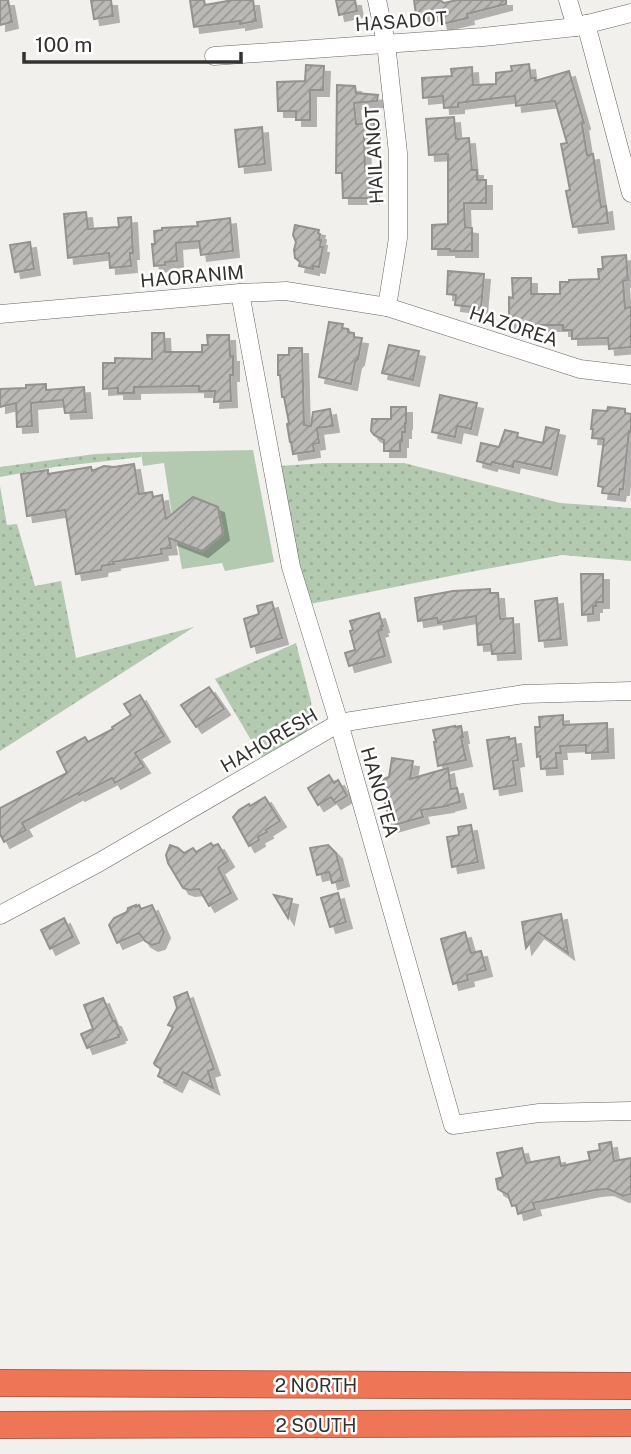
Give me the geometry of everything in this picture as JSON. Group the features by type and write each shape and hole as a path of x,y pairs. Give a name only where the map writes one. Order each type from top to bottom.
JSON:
{"highway":[{"name":"2 NORTH","path":"0,1383 631,1386"},
{"name":"2 SOUTH","path":"0,1425 631,1423"},
{"path":"547,1424 631,1430"}],"street":[{"name":"HAILANOT","path":"377,0 386,43 397,153 398,238 387,307"},
{"path":"568,0 581,25 631,192"},
{"name":"HASADOT","path":"214,56 483,37 581,25 631,13"},
{"name":"HAORANIM","path":"0,314 286,290 387,307"},
{"name":"HANOTEA","path":"240,293 291,567 339,723 453,1125 538,1113 631,1111"},
{"name":"HAZOREA","path":"387,307 580,369 631,375"},
{"name":"HAHORESH","path":"0,915 98,863 339,723 524,694 631,691"}],"green space":[{"path":"253,450 274,562 225,571 222,563 182,569 177,541 202,551 222,534 218,507 193,497 172,515 164,463 143,466 141,452"},
{"path":"141,452 141,457 55,467 0,477 0,467 95,454"},
{"path":"404,463 560,503 631,508 631,561 562,555 310,604 298,566 280,466"},
{"path":"0,486 7,525 17,524 35,586 61,581 76,658 194,627 0,751"},
{"path":"296,643 311,701 313,722 304,734 261,757 215,679"}],"building":[{"path":"0,0 8,0 12,22 0,25"},
{"path":"91,0 111,0 113,16 94,19"},
{"path":"190,0 204,0 205,5 253,0 256,21 194,27"},
{"path":"336,0 355,0 357,11 339,15"},
{"path":"414,0 440,0 444,3 457,0 506,0 506,4 442,24 440,15 416,15"},
{"path":"529,64 531,78 535,78 535,81 569,71 584,123 587,155 593,154 601,207 606,206 608,223 573,227 566,191 570,190 561,144 567,143 555,101 516,106 515,96 458,103 458,107 444,108 443,96 423,98 422,78 452,76 451,69 472,67 473,85 496,84 496,73 512,71 511,66"},
{"path":"306,65 324,66 323,90 310,90 310,120 296,120 296,111 278,111 277,82 305,81"},
{"path":"337,85 355,86 356,93 378,95 377,101 354,103 356,124 374,123 374,134 364,135 365,168 372,167 373,198 343,198 342,173 336,173"},
{"path":"454,117 456,139 469,138 472,170 477,170 477,180 486,180 486,203 464,203 465,227 472,228 472,251 432,249 432,225 448,224 448,154 429,155 426,119"},
{"path":"262,127 265,164 239,167 235,130"},
{"path":"86,212 88,229 119,227 118,218 131,217 131,266 110,268 109,253 68,258 64,214"},
{"path":"230,218 233,251 201,255 199,241 176,243 177,261 154,266 154,231 198,226 197,222"},
{"path":"295,225 319,230 320,247 323,247 319,267 313,266 313,269 299,266 300,262 295,258 294,250"},
{"path":"30,242 34,269 15,272 10,245"},
{"path":"626,255 628,280 623,281 625,308 631,307 631,347 609,349 608,338 572,339 572,330 563,330 563,325 509,323 509,297 513,298 512,278 531,278 531,294 560,294 560,282 599,279 598,269 603,269 602,257"},
{"path":"448,271 484,274 481,308 455,305 456,295 447,294"},
{"path":"329,322 343,324 342,328 354,333 354,337 362,338 351,384 319,377"},
{"path":"152,333 164,333 165,352 202,352 202,345 208,345 207,335 229,335 230,356 233,356 233,375 230,375 231,401 214,402 215,391 199,391 199,386 134,387 134,393 118,393 118,388 103,389 103,363 115,363 115,358 152,359"},
{"path":"389,345 419,351 413,380 382,373"},
{"path":"289,348 302,348 304,425 311,426 313,412 330,409 333,426 317,428 319,443 313,444 314,451 293,454 278,375 278,355 289,355"},
{"path":"46,384 46,390 84,387 86,412 65,413 63,400 31,403 32,426 17,427 16,403 0,407 0,389"},
{"path":"440,395 477,403 471,429 457,426 455,437 432,432"},
{"path":"391,407 406,407 405,432 402,432 400,451 384,451 384,440 371,431 372,419 391,419"},
{"path":"608,407 625,409 625,413 631,414 623,489 620,489 619,495 602,493 603,487 598,486 604,439 592,438 593,410 607,411"},
{"path":"546,427 559,430 551,469 514,461 513,467 477,461 481,443 499,447 505,430 518,433 517,437 543,443"},
{"path":"134,464 139,494 152,492 153,497 162,495 166,519 193,497 218,507 223,534 202,551 169,538 171,548 161,549 162,554 113,562 114,564 102,566 101,570 76,574 65,510 27,516 21,474 48,470 48,474 91,467 92,471 104,466"},
{"path":"581,574 603,574 603,602 596,602 593,614 582,615"},
{"path":"490,589 490,593 498,593 500,619 513,618 515,653 492,654 491,644 478,645 476,616 438,623 437,618 418,621 415,598 453,591"},
{"path":"557,598 561,639 539,641 535,601"},
{"path":"272,602 282,638 251,647 244,619 259,614 257,606"},
{"path":"379,613 383,626 382,630 378,631 385,656 349,666 345,653 355,650 350,621"},
{"path":"209,687 224,709 196,727 181,705"},
{"path":"140,695 164,736 135,753 144,767 115,783 112,778 79,795 78,793 22,823 26,830 4,842 0,834 0,808 67,773 57,752 85,737 88,742 113,729 112,727 131,715 124,704"},
{"path":"563,715 563,725 607,723 608,752 586,753 586,745 560,746 561,753 556,753 557,768 541,769 540,756 537,757 535,727 540,727 539,717"},
{"path":"461,726 466,760 438,766 433,730"},
{"path":"515,738 518,760 513,761 516,785 494,789 487,740"},
{"path":"392,758 413,761 410,779 448,768 451,789 457,788 460,802 421,810 423,817 391,826 383,779 389,777"},
{"path":"329,775 334,783 338,780 347,796 335,803 331,797 318,805 308,788"},
{"path":"265,797 280,821 249,846 233,817 239,810"},
{"path":"471,825 478,862 452,867 447,837 459,835 458,827"},
{"path":"211,843 213,846 218,844 228,861 218,868 231,893 209,906 199,889 183,888 166,855 170,845 184,853 193,848 196,852"},
{"path":"328,845 336,853 343,880 332,883 329,872 317,875 310,848"},
{"path":"338,893 346,922 330,927 321,898"},
{"path":"274,895 292,899 288,918"},
{"path":"136,905 141,909 152,905 164,932 159,943 152,945 139,933 117,943 109,925 114,918"},
{"path":"561,914 568,953 538,932 526,948 522,922"},
{"path":"64,918 73,937 50,949 41,930"},
{"path":"465,932 471,953 481,951 486,970 467,975 468,980 453,984 441,939"},
{"path":"187,992 214,1069 208,1071 213,1088 183,1072 176,1086 158,1076 161,1069 154,1063 173,1027 168,1025 177,1008 174,997"},
{"path":"103,998 121,1034 87,1048 81,1034 93,1029 84,1005"},
{"path":"611,1142 614,1161 631,1158 631,1194 623,1196 608,1189 595,1190 533,1203 535,1209 518,1214 516,1205 512,1206 508,1195 498,1189 496,1179 503,1177 497,1153 522,1148 526,1163 559,1157 561,1166 590,1160 588,1152 600,1150 599,1144"}]}
